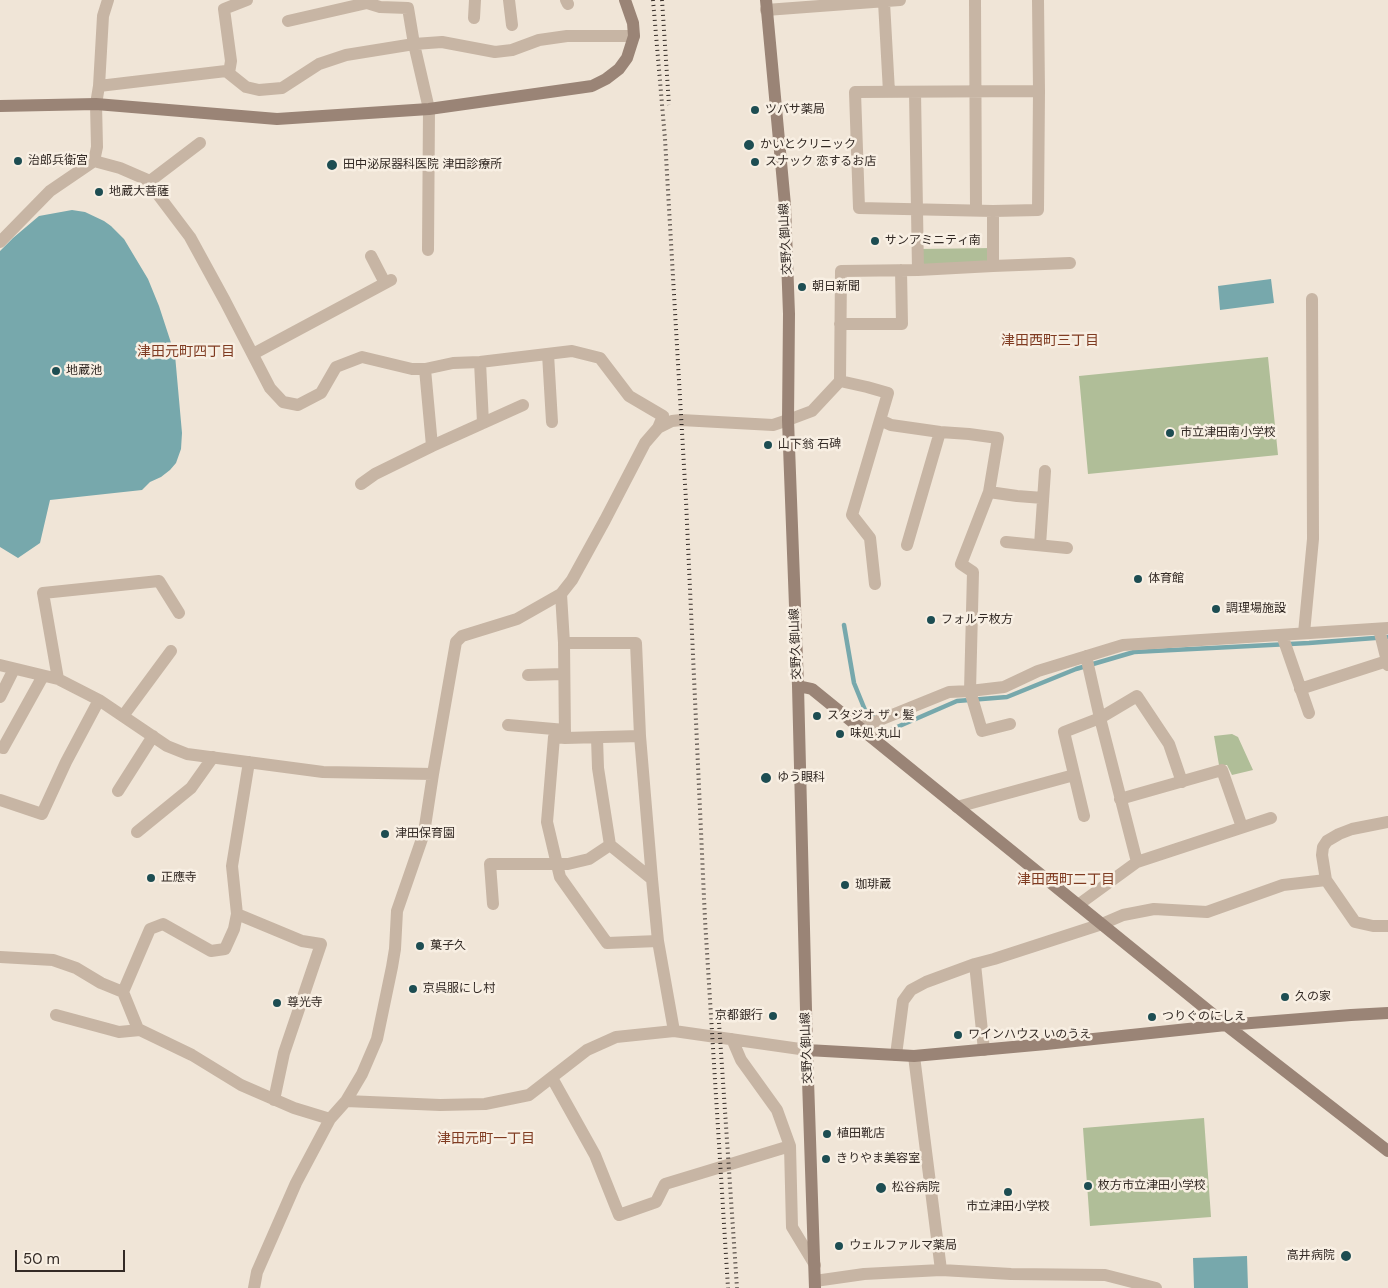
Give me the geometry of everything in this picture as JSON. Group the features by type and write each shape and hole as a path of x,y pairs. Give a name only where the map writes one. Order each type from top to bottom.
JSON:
{"street":[{"path":"94,162 96,104 99,86 103,16 108,0"},
{"path":"229,73 231,61 224,9 247,0"},
{"path":"474,18 475,0"},
{"path":"509,0 512,25"},
{"path":"0,106 96,104 277,119 429,109 592,86 606,79 619,69 627,58 634,36 633,23 625,0"},
{"path":"766,5 900,0"},
{"path":"975,0 976,209"},
{"path":"1038,0 1039,91 1038,210 993,211 976,209 860,208 855,92 1039,91"},
{"path":"288,21 368,2 380,7 408,8 429,109 428,250"},
{"path":"884,2 889,92"},
{"name":"交野久御山線","path":"766,5 785,205 789,314 788,420 798,686 815,1284"},
{"path":"99,86 226,71 246,87 259,90 282,88 319,64 346,55 414,44 442,42 495,52 512,50 539,40 567,36 634,36"},
{"path":"915,92 918,270"},
{"path":"150,181 200,143"},
{"path":"0,242 50,191 94,162 120,168 150,181 190,237 270,388 283,402 298,405 321,393 336,366 362,357 412,369 425,369 453,363 572,352 600,358 629,396 663,416 658,428 645,443 572,580 561,594 517,619 462,636 456,642 424,833 397,911 395,949 376,1039 362,1074 346,1101 330,1118 296,1183 257,1272 254,1288"},
{"path":"992,266 993,211"},
{"path":"252,354 388,281 371,256"},
{"path":"658,428 672,421 681,420 772,424 788,420 812,410 840,381 841,271 918,270 1070,263"},
{"path":"840,324 902,324 901,270"},
{"path":"1304,633 1313,540 1312,299"},
{"path":"548,354 552,422"},
{"path":"480,362 483,423"},
{"path":"425,369 432,446"},
{"path":"840,381 888,393 852,515 870,538 875,584"},
{"path":"361,484 375,474 432,446 523,406"},
{"path":"880,420 891,425 998,438 989,492 961,564 973,572 973,699 982,731 1010,724"},
{"path":"907,545 940,432"},
{"path":"1040,545 1045,471"},
{"path":"989,492 1043,498"},
{"path":"1006,542 1067,548"},
{"path":"58,679 43,594 159,581 179,613"},
{"path":"561,594 564,642 565,734"},
{"path":"860,728 949,692 973,699 1038,671 1086,659 1123,645 1284,642 1304,633 1383,633 1388,663 1300,689"},
{"path":"564,642 636,643 640,736 658,941 674,1031"},
{"path":"1284,642 1308,713"},
{"path":"123,716 171,651"},
{"path":"1086,659 1137,862"},
{"path":"0,665 58,679 99,700 167,746 186,754 323,772 433,774"},
{"path":"0,697 14,669"},
{"path":"528,675 564,674"},
{"path":"0,747 3,748 43,676"},
{"path":"798,686 812,689 1226,1024 1388,1151"},
{"path":"1084,816 1064,732 1100,718 1137,696 1169,744 1182,782"},
{"path":"0,800 42,814 66,762 99,700"},
{"path":"508,725 597,738 640,736"},
{"path":"565,734 554,737 547,822 560,876 607,943 658,941"},
{"path":"118,791 153,736"},
{"path":"597,738 598,768 610,846 652,879"},
{"path":"137,832 191,788 213,758"},
{"path":"249,762 232,866 238,914 225,949 211,951 163,924 150,930 123,992 138,1029 192,1055 241,1085 294,1108 330,1118"},
{"path":"1120,799 1222,770 1242,827"},
{"path":"957,807 1074,775"},
{"path":"1078,905 1137,862 1271,818"},
{"path":"1388,822 1352,829 1339,834 1327,841 1323,847 1322,854 1326,880 1355,922 1373,926 1388,926"},
{"path":"493,904 490,864 568,864 589,859 610,846"},
{"path":"896,1055 903,1001 912,990 926,982 975,964 1102,924 1123,915 1154,909 1207,912 1283,885 1326,880"},
{"path":"238,914 302,941 321,944 284,1053 274,1100"},
{"path":"0,958 53,960 76,968 101,984 123,992"},
{"path":"975,964 984,1050"},
{"path":"346,1101 440,1105 485,1104 530,1096 587,1050 616,1038 674,1031 807,1050 914,1056 1226,1024 1388,1013"},
{"path":"56,1015 119,1032 140,1030"},
{"path":"732,1039 741,1060 777,1110 790,1146 792,1227 814,1265"},
{"path":"914,1056 941,1270"},
{"path":"552,1078 595,1155 620,1215 656,1202 665,1184 790,1146"},
{"path":"815,1284 864,1274 941,1270 1011,1274 1105,1275 1156,1288"}],"green space":[{"path":"993,248 993,266 918,270 918,249"},
{"path":"1268,357 1278,455 1088,474 1079,376"},
{"path":"1232,734 1238,737 1253,770 1232,775 1227,765 1219,765 1214,736"},
{"path":"1204,1118 1211,1217 1090,1226 1083,1128"}],"water":[{"path":"72,210 85,212 111,226 124,239 148,279 175,355 182,433 181,449 176,463 170,470 150,482 142,490 50,500 40,543 18,558 0,547 0,251 39,216"},
{"path":"1271,279 1274,303 1220,310 1218,286"},
{"path":"1247,1256 1248,1288 1194,1288 1193,1258"}],"waterway":[{"path":"844,625 854,683 865,710 873,717"},
{"path":"881,734 957,701 1007,697 1076,669 1134,652 1388,637"}],"railway":[{"path":"653,0 665,139 686,501 705,920 728,1288"},
{"path":"662,0 669,105"},
{"path":"718,1008 737,1288"}],"place":[{"name":"ツバサ薬局","path":"755,110"},
{"name":"かいとクリニック","path":"749,145"},
{"name":"治郎兵衛宮","path":"18,161"},
{"name":"スナック 恋するお店","path":"755,162"},
{"name":"田中泌尿器科医院 津田診療所","path":"332,165"},
{"name":"地蔵大菩薩","path":"99,192"},
{"name":"サンアミニティ南","path":"875,241"},
{"name":"朝日新聞","path":"802,287"},
{"name":"地蔵池","path":"56,371"},
{"name":"市立津田南小学校","path":"1170,433"},
{"name":"山下翁 石碑","path":"768,445"},
{"name":"体育館","path":"1138,579"},
{"name":"調理場施設","path":"1216,609"},
{"name":"フォルテ枚方","path":"931,620"},
{"name":"スタジオ ザ・髪","path":"817,716"},
{"name":"味処 丸山","path":"840,734"},
{"name":"ゆう眼科","path":"766,778"},
{"name":"津田保育園","path":"385,834"},
{"name":"正應寺","path":"151,878"},
{"name":"珈琲蔵","path":"845,885"},
{"name":"菓子久","path":"420,946"},
{"name":"京呉服にし村","path":"413,989"},
{"name":"久の家","path":"1285,997"},
{"name":"尊光寺","path":"277,1003"},
{"name":"京都銀行","path":"773,1016"},
{"name":"つりぐのにしえ","path":"1152,1017"},
{"name":"ワインハウス いのうえ","path":"958,1035"},
{"name":"植田靴店","path":"827,1134"},
{"name":"きりやま美容室","path":"826,1159"},
{"name":"枚方市立津田小学校","path":"1088,1186"},
{"name":"松谷病院","path":"881,1188"},
{"name":"市立津田小学校","path":"1008,1192"},
{"name":"ウェルファルマ薬局","path":"839,1246"},
{"name":"高井病院","path":"1346,1256"}],"district":[{"name":"津田西町三丁目","path":"1050,341"},
{"name":"津田元町四丁目","path":"186,352"},
{"name":"津田西町二丁目","path":"1066,880"},
{"name":"津田元町一丁目","path":"486,1139"}]}
